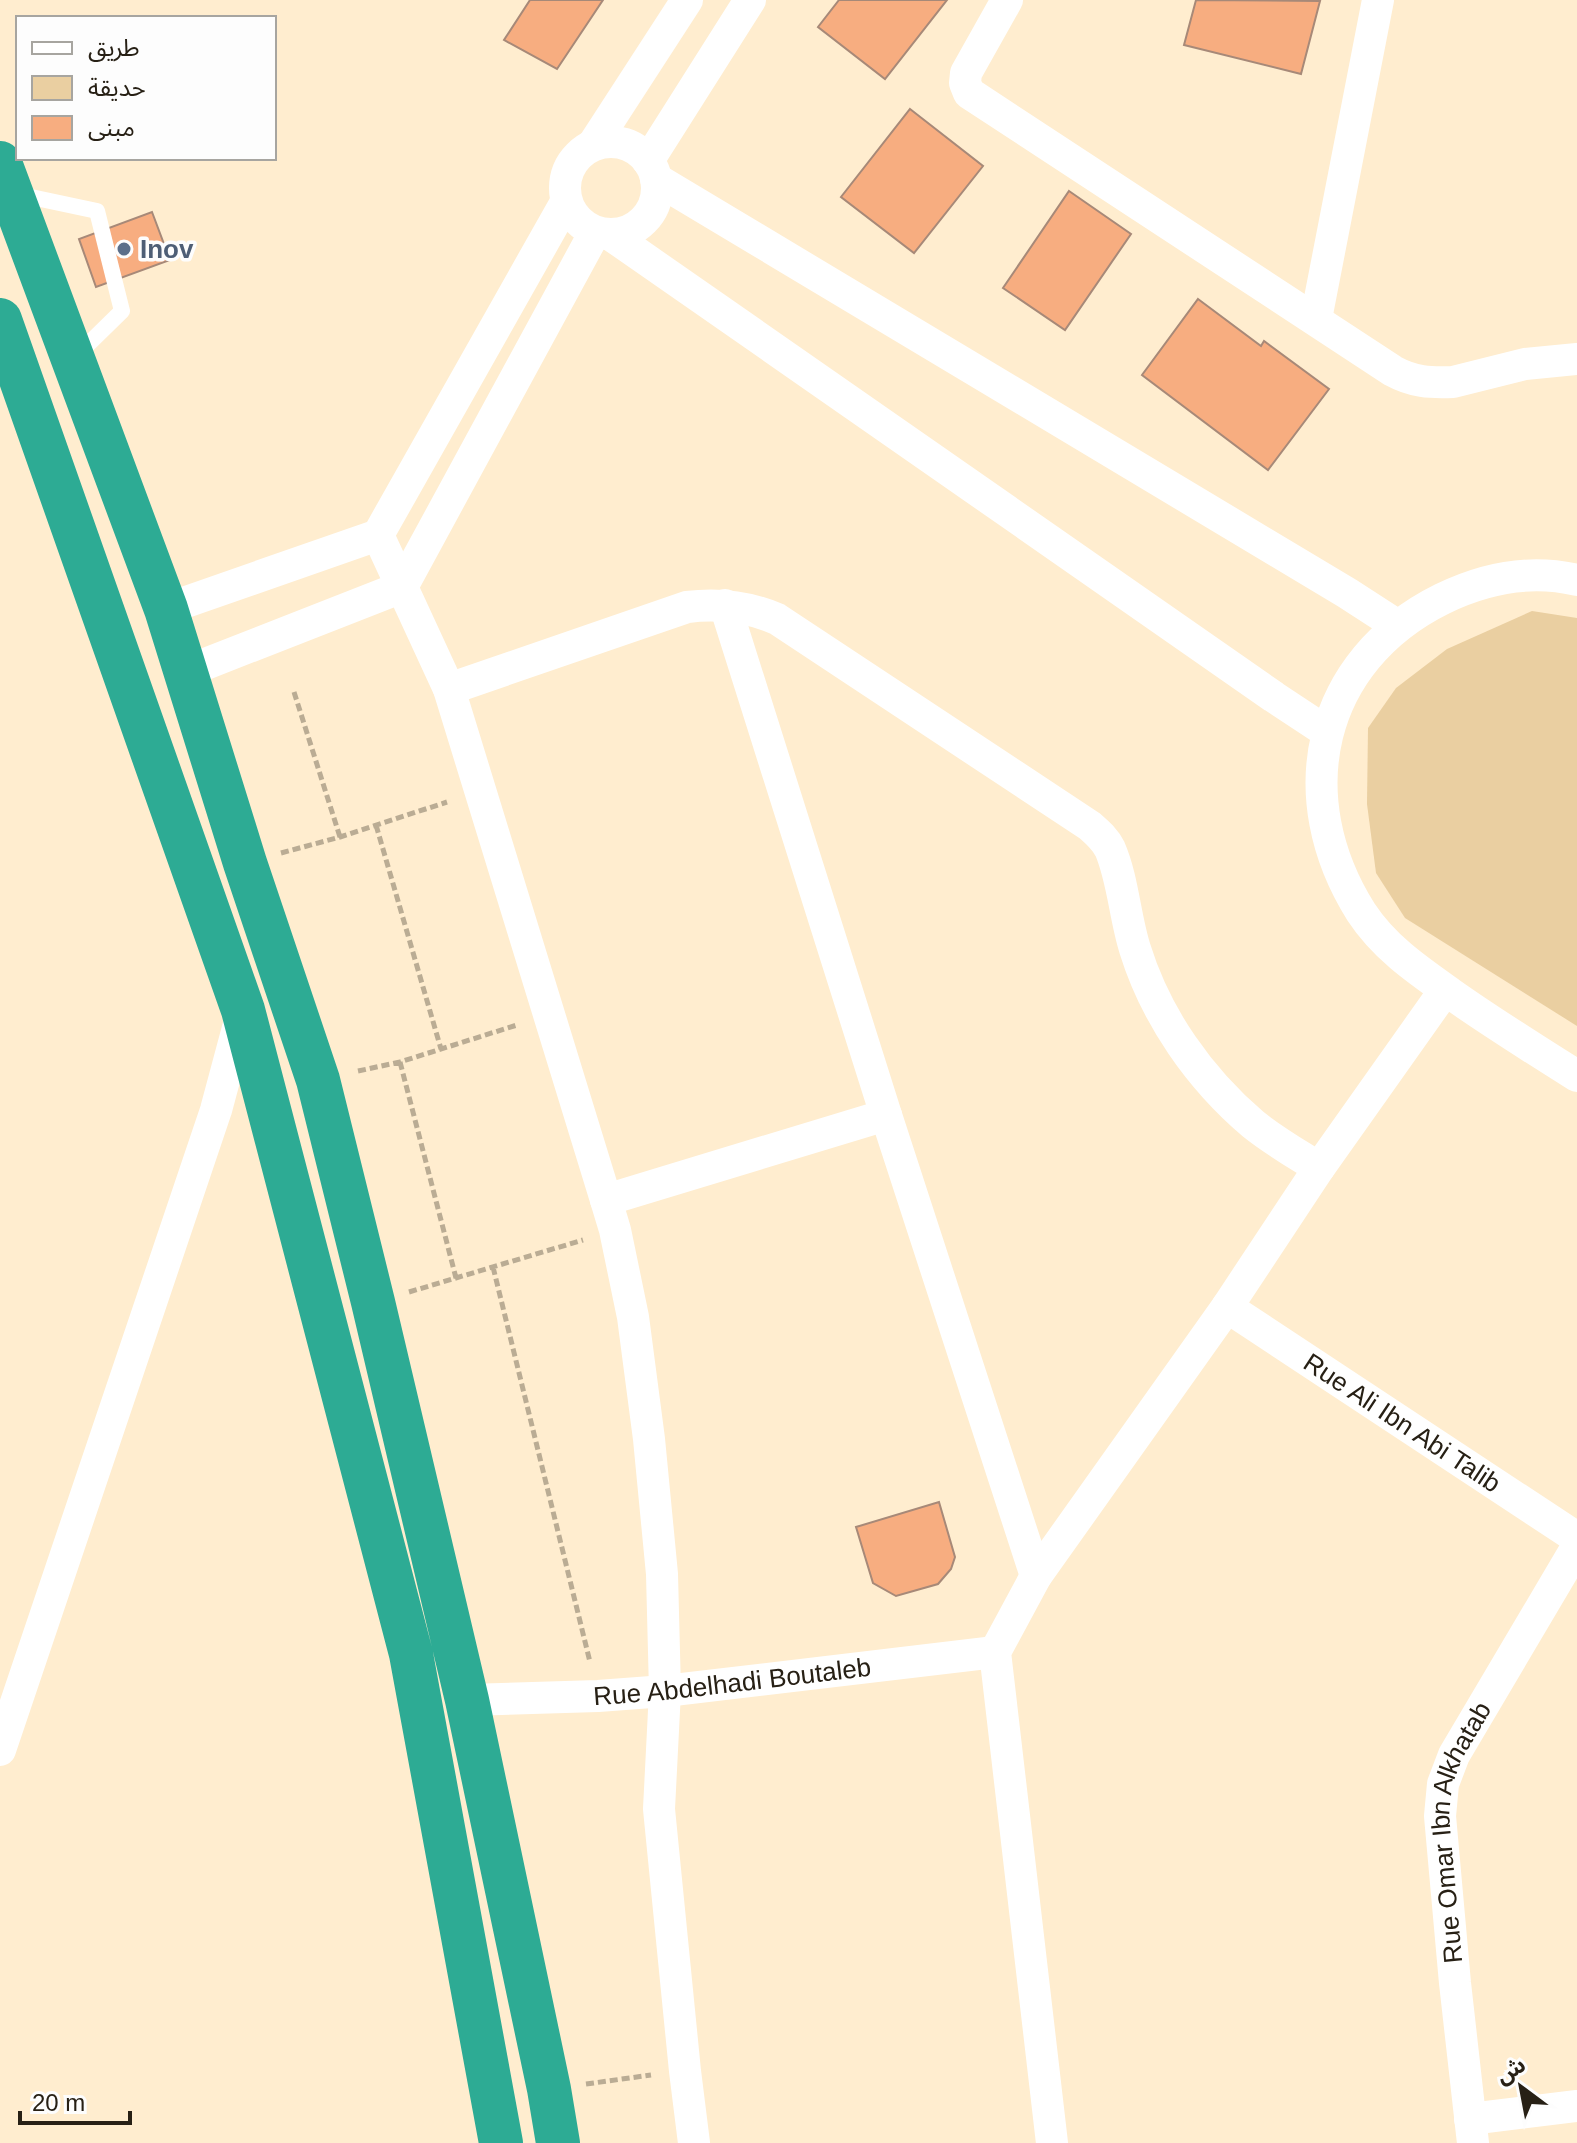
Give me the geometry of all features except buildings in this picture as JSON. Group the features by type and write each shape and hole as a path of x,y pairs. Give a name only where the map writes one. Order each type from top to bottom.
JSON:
{"highway":[{"path":"6,178 166,609 245,863 318,1080 467,1700 558,2143"},
{"path":"0,320 243,1010 411,1654 501,2143"}],"street":[{"path":"687,0 593,145 574,159 564,191 575,218 584,227 603,233 1327,732"},
{"path":"603,233 633,228 650,213 657,190 652,170 750,0"},
{"path":"1007,0 966,73 965,83 969,93 1393,371 1417,381 1453,382 1525,364 1577,359"},
{"path":"1316,319 1378,0"},
{"path":"593,145 622,143 636,149 652,170 1398,626"},
{"path":"166,609 378,535 566,202"},
{"path":"185,672 402,587 603,233"},
{"path":"378,535 449,689 610,1215 633,1317 662,1574 665,1691 659,1809 694,2143"},
{"path":"1577,580 1538,575 1492,580 1457,592 1398,626 1374,648 1349,680 1327,732 1322,782 1327,829 1339,871 1376,933 1402,959 1445,990 1577,1076"},
{"path":"449,689 687,607 725,605 746,608 777,619 1102,836 1115,864 1131,938 1142,971 1153,996 1187,1051 1210,1081 1254,1124 1319,1168"},
{"path":"725,605 1036,1576"},
{"path":"1052,2143 995,1652 1036,1576 1227,1307 1319,1168 1445,990"},
{"path":"0,1750 216,1110 243,1010"},
{"path":"610,1215 886,1115"},
{"name":"Rue Ali Ibn Abi Talib","path":"1227,1307 1577,1538"},
{"name":"Rue Omar Ibn Alkhatab","path":"1472,2131 1441,1832 1443,1784 1454,1755 1577,1547"},
{"name":"Rue Abdelhadi Boutaleb","path":"467,1700 665,1691 995,1652"},
{"path":"1472,2131 1577,2106"}],"lane":[{"path":"6,178 97,211 122,311 73,358"}],"path":[{"path":"294,692 340,837"},
{"path":"245,863 340,837 479,791"},
{"path":"376,825 441,1049"},
{"path":"318,1080 400,1062 548,1015"},
{"path":"400,1062 457,1278"},
{"path":"373,1302 493,1267 610,1215"},
{"path":"493,1267 598,1696"},
{"path":"549,2089 685,2071"}],"green space":[{"path":"1532,611 1577,618 1577,1026 1405,918 1376,873 1367,804 1368,728 1396,688 1447,649"}],"place":[{"name":"Inov","path":"124,249"}]}
